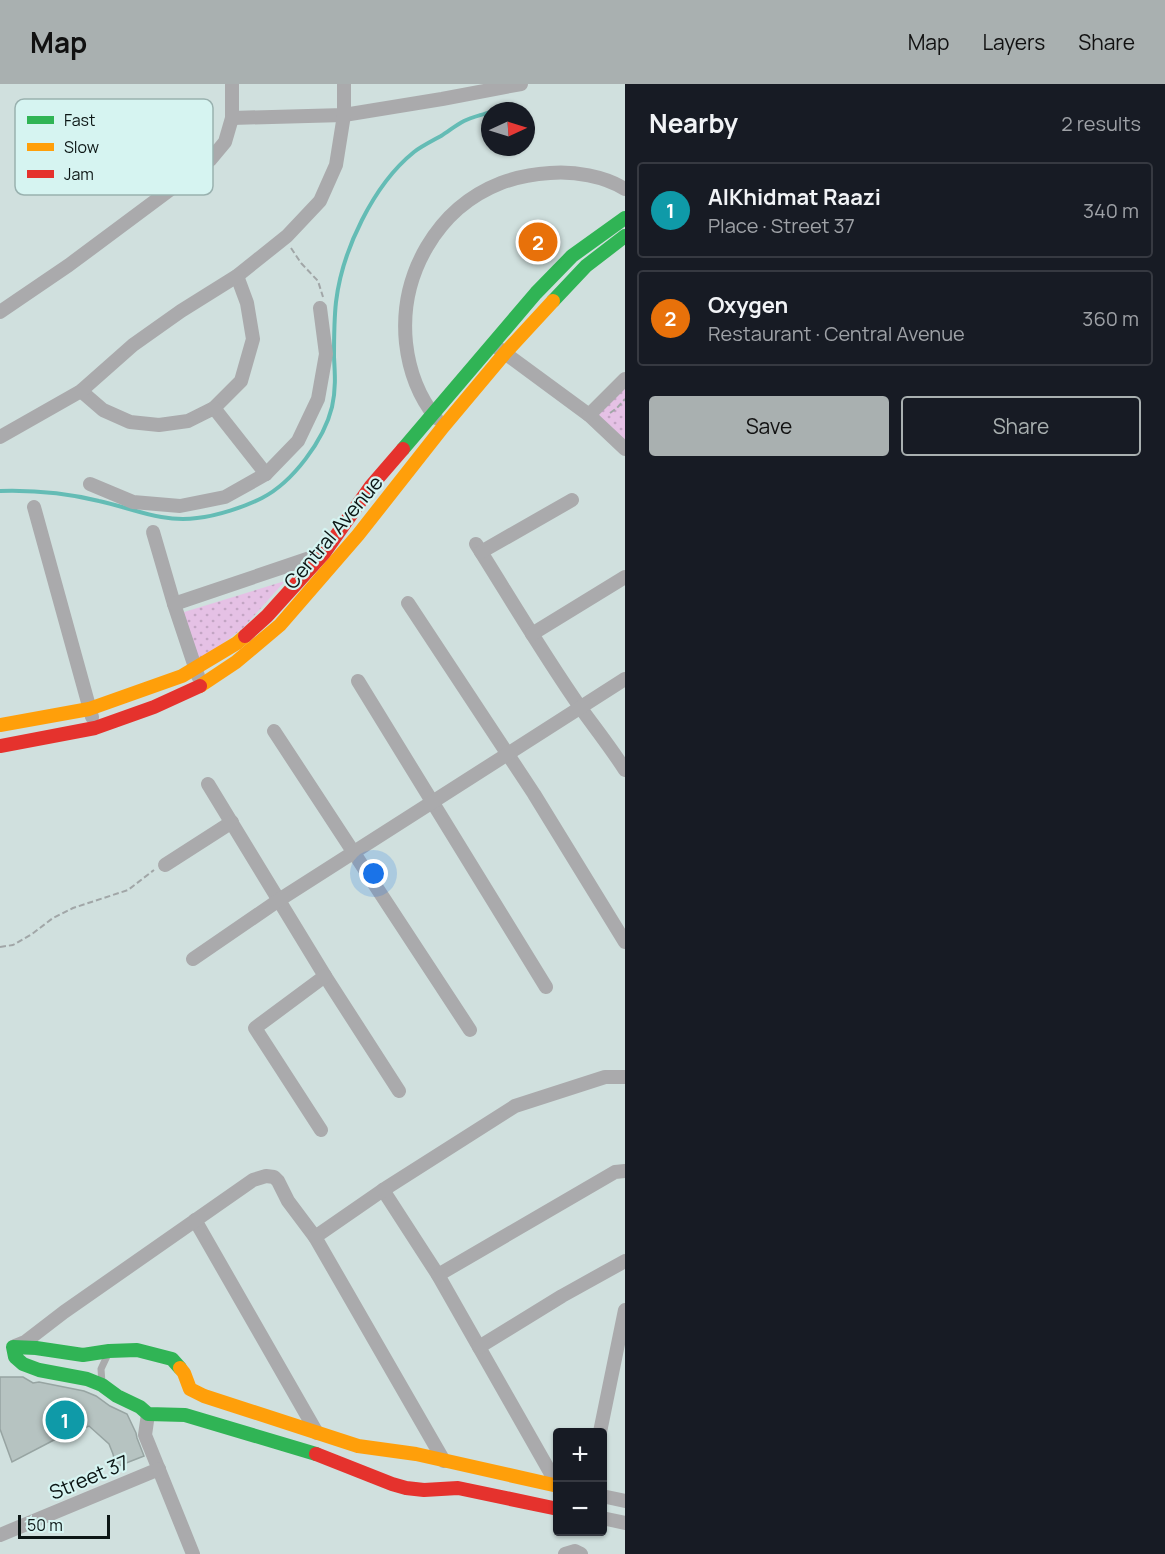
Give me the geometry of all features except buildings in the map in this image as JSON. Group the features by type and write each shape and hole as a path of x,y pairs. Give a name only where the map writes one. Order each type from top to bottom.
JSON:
{"street":[{"path":"213,156 225,142 232,118 232,84"},
{"path":"0,437 81,391 133,345 180,310 237,276 284,238 320,201 336,165 344,115 344,84"},
{"path":"232,118 344,115 521,84"},
{"path":"443,427 432,414 417,387 408,357 405,327 406,306 416,267 431,240 450,216 474,197 501,183 531,175 561,172 592,176 625,189"},
{"path":"0,312 69,265 163,195"},
{"name":"Central Avenue","path":"0,724 89,709 182,676 237,643 267,616 324,553 370,486 536,293 572,256 625,218"},
{"name":"Central Avenue","path":"0,746 95,728 154,707 201,685 236,662 279,625 358,535 443,427 506,353 586,266 625,236"},
{"path":"81,391 104,410 130,422 159,425 188,421 214,408 241,381 253,339 247,303 237,276"},
{"path":"90,484 133,502 180,506 225,497 266,474 298,441 318,399 326,354 320,308"},
{"path":"493,343 589,415 625,449"},
{"path":"589,415 625,379"},
{"path":"214,408 266,474"},
{"path":"572,500 478,548 580,708 607,742 625,770"},
{"path":"34,507 95,728"},
{"path":"153,532 201,685"},
{"path":"174,604 324,553 358,535"},
{"path":"532,634 625,577"},
{"path":"408,603 508,754 625,942"},
{"path":"193,959 279,900 625,679"},
{"path":"358,681 546,987"},
{"path":"274,731 470,1030"},
{"path":"208,784 325,976 399,1091"},
{"path":"165,865 232,822"},
{"path":"321,1130 255,1028 325,976"},
{"path":"315,1237 383,1190 515,1106 605,1077 625,1077"},
{"path":"438,1275 615,1172 625,1171"},
{"path":"13,1347 25,1342 64,1312 253,1180 266,1176 274,1177 288,1201 315,1237 444,1461"},
{"path":"383,1190 438,1275 556,1482"},
{"path":"195,1220 317,1433"},
{"path":"479,1347 562,1296 625,1262"},
{"path":"601,1428 625,1310"},
{"path":"13,1347 83,1355 137,1350 172,1359 184,1373 189,1401"},
{"path":"13,1347 15,1357 23,1364 39,1370 87,1379 102,1385 148,1414"},
{"path":"148,1414 204,1396 358,1446 416,1454 553,1485"},
{"path":"189,1401 392,1484 424,1490 458,1488 553,1508"},
{"path":"148,1414 145,1435 193,1554"},
{"name":"Street 37","path":"0,1535 159,1469"},
{"path":"607,1497 625,1501"},
{"path":"607,1519 625,1523"},
{"path":"565,1554 575,1551 581,1554"}],"lane":[{"path":"102,1385 101,1369 109,1351"}],"path":[{"path":"284,238 301,263 318,281 324,296 320,308"},
{"path":"0,947 13,945 53,918 73,908 128,890 150,872 165,865"}],"shaded area":[{"path":"625,384 625,444 595,415"},
{"path":"285,581 243,628 197,663 181,613"}],"waterway":[{"path":"0,491 74,496 159,517 184,519 230,511 274,491 306,459 328,420 335,382 334,323 339,282 362,220 385,182 414,152 464,121 481,115"}],"traffic: fast":[{"path":"403,449 536,293 572,256 625,218"},
{"path":"553,301 586,266 625,236"},
{"path":"180,1368 172,1359 137,1350 83,1355 13,1347 15,1357 23,1364 39,1370 87,1379 102,1385 148,1414 185,1415 316,1454"}],"traffic: slow":[{"path":"200,686 236,662 280,625 358,535 505,353 553,301"},
{"path":"0,725 89,709 182,676 245,636"},
{"path":"180,1368 190,1389 204,1396 358,1446 416,1454 553,1485"}],"traffic: jam":[{"path":"245,636 267,616 324,553 371,486 403,449"},
{"path":"0,746 95,728 154,707 200,686"},
{"path":"316,1454 406,1488 424,1490 458,1488 553,1508"}],"place":[{"name":"Oxygen","path":"538,242"},
{"name":"AlKhidmat Raazi","path":"65,1420"}]}
